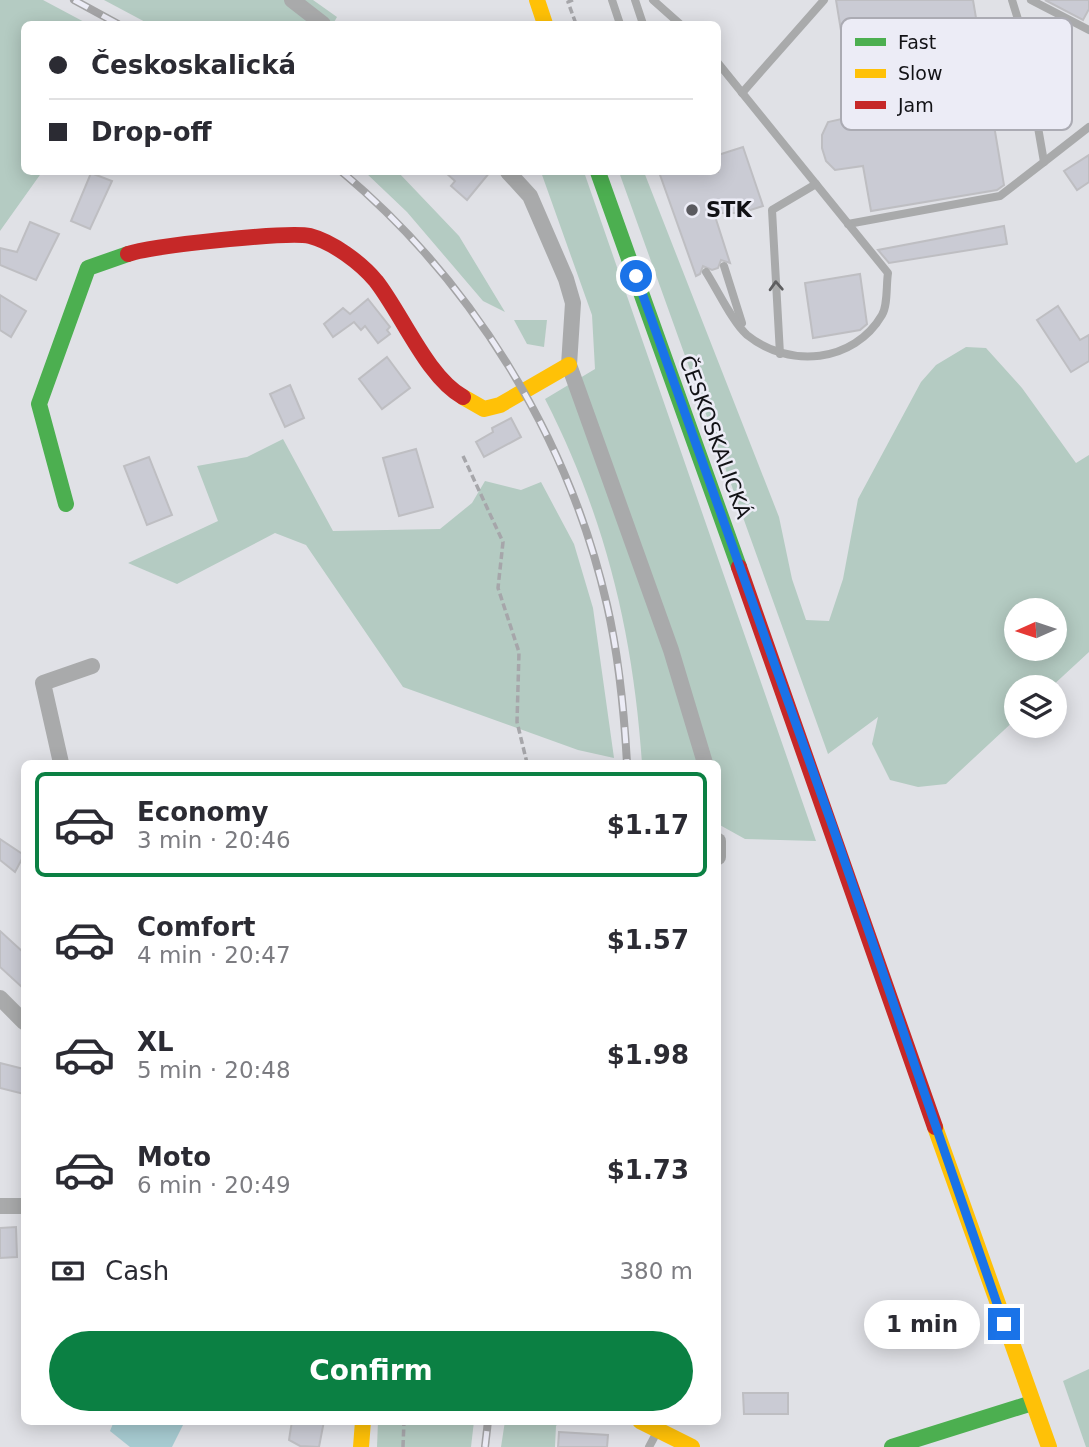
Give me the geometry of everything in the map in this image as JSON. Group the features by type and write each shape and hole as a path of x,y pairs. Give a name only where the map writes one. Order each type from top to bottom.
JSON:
{"main road":[{"path":"537,0 544,21"},
{"name":"ČESKOSKALICKÁ","path":"599,175 793,716 1049,1447"},
{"path":"66,504 39,404 88,268 137,251 309,236 350,257 375,280 433,366 454,392 484,409 500,405 569,365"},
{"path":"892,1447 1032,1403"},
{"path":"360,1447 363,1425"},
{"path":"646,1425 692,1447"}],"street":[{"path":"292,0 319,21"},
{"path":"511,175 530,197 566,279 573,303 569,365 671,650 704,760"},
{"path":"60,760 43,683 92,666"},
{"path":"0,998 21,1020"},
{"path":"0,1206 21,1206"}],"lane":[{"path":"612,0 619,21"},
{"path":"635,0 642,21"},
{"path":"653,0 677,21"},
{"path":"741,93 824,0"},
{"path":"1012,0 1018,18"},
{"path":"1031,0 1066,18"},
{"path":"1072,21 1089,30"},
{"path":"706,272 746,334 780,354 818,358 861,343 884,313 888,273 721,67"},
{"path":"848,224 1000,196 1089,127"},
{"path":"1038,130 1044,162"},
{"path":"780,354 772,210 816,184"},
{"path":"724,266 746,334"},
{"path":"649,1447 657,1432"}],"path":[{"path":"573,0 568,2 575,21"},
{"path":"463,456 503,542 498,588 519,652 517,722 526,760"},
{"path":"403,1447 404,1425"}],"green space":[{"path":"0,0 43,0 82,21 21,21 21,175 40,175 0,231"},
{"path":"104,0 313,0 337,17 335,21 143,21"},
{"path":"368,175 401,175 459,236 505,312 483,301 407,212"},
{"path":"542,175 585,175 816,841 745,839 721,826 721,760 642,760 631,667 613,576 584,487 545,399 595,369 592,315"},
{"path":"620,175 645,175 779,517 792,579 806,620 829,621 843,579 858,499 921,382 936,365 966,347 986,348 1022,388 1076,463 1089,455 1089,652 1064,675 1004,675 1004,730 946,784 918,787 890,780 872,744 878,717 828,754"},
{"path":"514,320 547,320 544,347 527,344"},
{"path":"283,439 333,531 440,529 472,503 485,481 521,490 541,482 574,544 593,608 614,758 578,750 403,687 306,545 275,533 177,584 128,563 218,521 197,466 247,457"},
{"path":"1089,1369 1089,1447 1086,1447 1063,1381"},
{"path":"378,1425 474,1425 471,1447 377,1447"},
{"path":"504,1425 557,1425 555,1447 501,1447"}],"water":[{"path":"112,1425 183,1425 172,1447 130,1447 110,1431"}],"building":[{"path":"836,0 973,0 976,18 841,18 841,31"},
{"path":"1045,0 1089,0 1089,9 1083,20"},
{"path":"841,119 841,130 995,130 1004,185 997,190 871,211 863,166 835,170 826,161 822,135 828,122"},
{"name":"STK","path":"743,147 763,206 741,213 714,213 730,263 721,260 718,268 712,270 703,266 700,274 696,276 660,175 721,175 721,154"},
{"path":"1089,155 1089,182 1077,190 1064,171"},
{"path":"90,175 112,181 90,229 71,221"},
{"path":"448,175 488,175 467,200 451,186 455,181"},
{"path":"30,222 59,234 36,280 0,265 0,248 17,252"},
{"path":"1004,226 1007,244 889,263 878,250"},
{"path":"860,274 867,324 860,330 813,338 805,283"},
{"path":"0,295 26,311 11,337 0,330"},
{"path":"368,299 390,327 387,330 390,334 378,343 365,326 361,330 354,322 333,337 324,324 343,308 350,314"},
{"path":"1058,306 1080,340 1089,335 1089,361 1071,372 1037,320"},
{"path":"387,357 410,388 382,409 359,379"},
{"path":"290,385 304,418 285,427 270,394"},
{"path":"511,418 521,437 484,457 476,442 493,432 492,428"},
{"path":"416,449 433,507 399,516 383,458"},
{"path":"149,457 172,515 147,525 124,466"},
{"path":"0,839 21,853 21,861 15,872 0,860"},
{"path":"0,931 21,950 21,986 0,967"},
{"path":"0,1063 21,1068 21,1093 0,1088"},
{"path":"16,1227 17,1257 0,1258 0,1228"},
{"path":"743,1393 788,1393 788,1414 744,1414"},
{"path":"291,1425 323,1425 319,1447 300,1446 289,1440"},
{"path":"559,1432 608,1435 607,1447 558,1447"}],"railway":[{"path":"74,0 112,21"},
{"path":"345,175 389,215 433,262 473,313 509,367 541,423 568,482 590,543 607,605 615,644 627,760"},
{"path":"485,1447 488,1425"}],"traffic: fast":[{"path":"599,175 739,567"},
{"path":"66,504 39,404 88,268 128,254"},
{"path":"892,1447 1032,1403"}],"traffic: slow":[{"path":"537,0 544,21"},
{"path":"463,397 484,409 500,405 569,365"},
{"path":"935,1127 1049,1447"},
{"path":"361,1447 363,1425"},
{"path":"648,1425 692,1447"}],"traffic: jam":[{"path":"128,254 249,237 297,235 319,239 355,260 370,274 438,375 463,397"},
{"path":"739,567 935,1127"}],"place":[{"name":"STK","path":"692,210"}],"route":[{"path":"636,276 831,822 1004,1324"}]}
